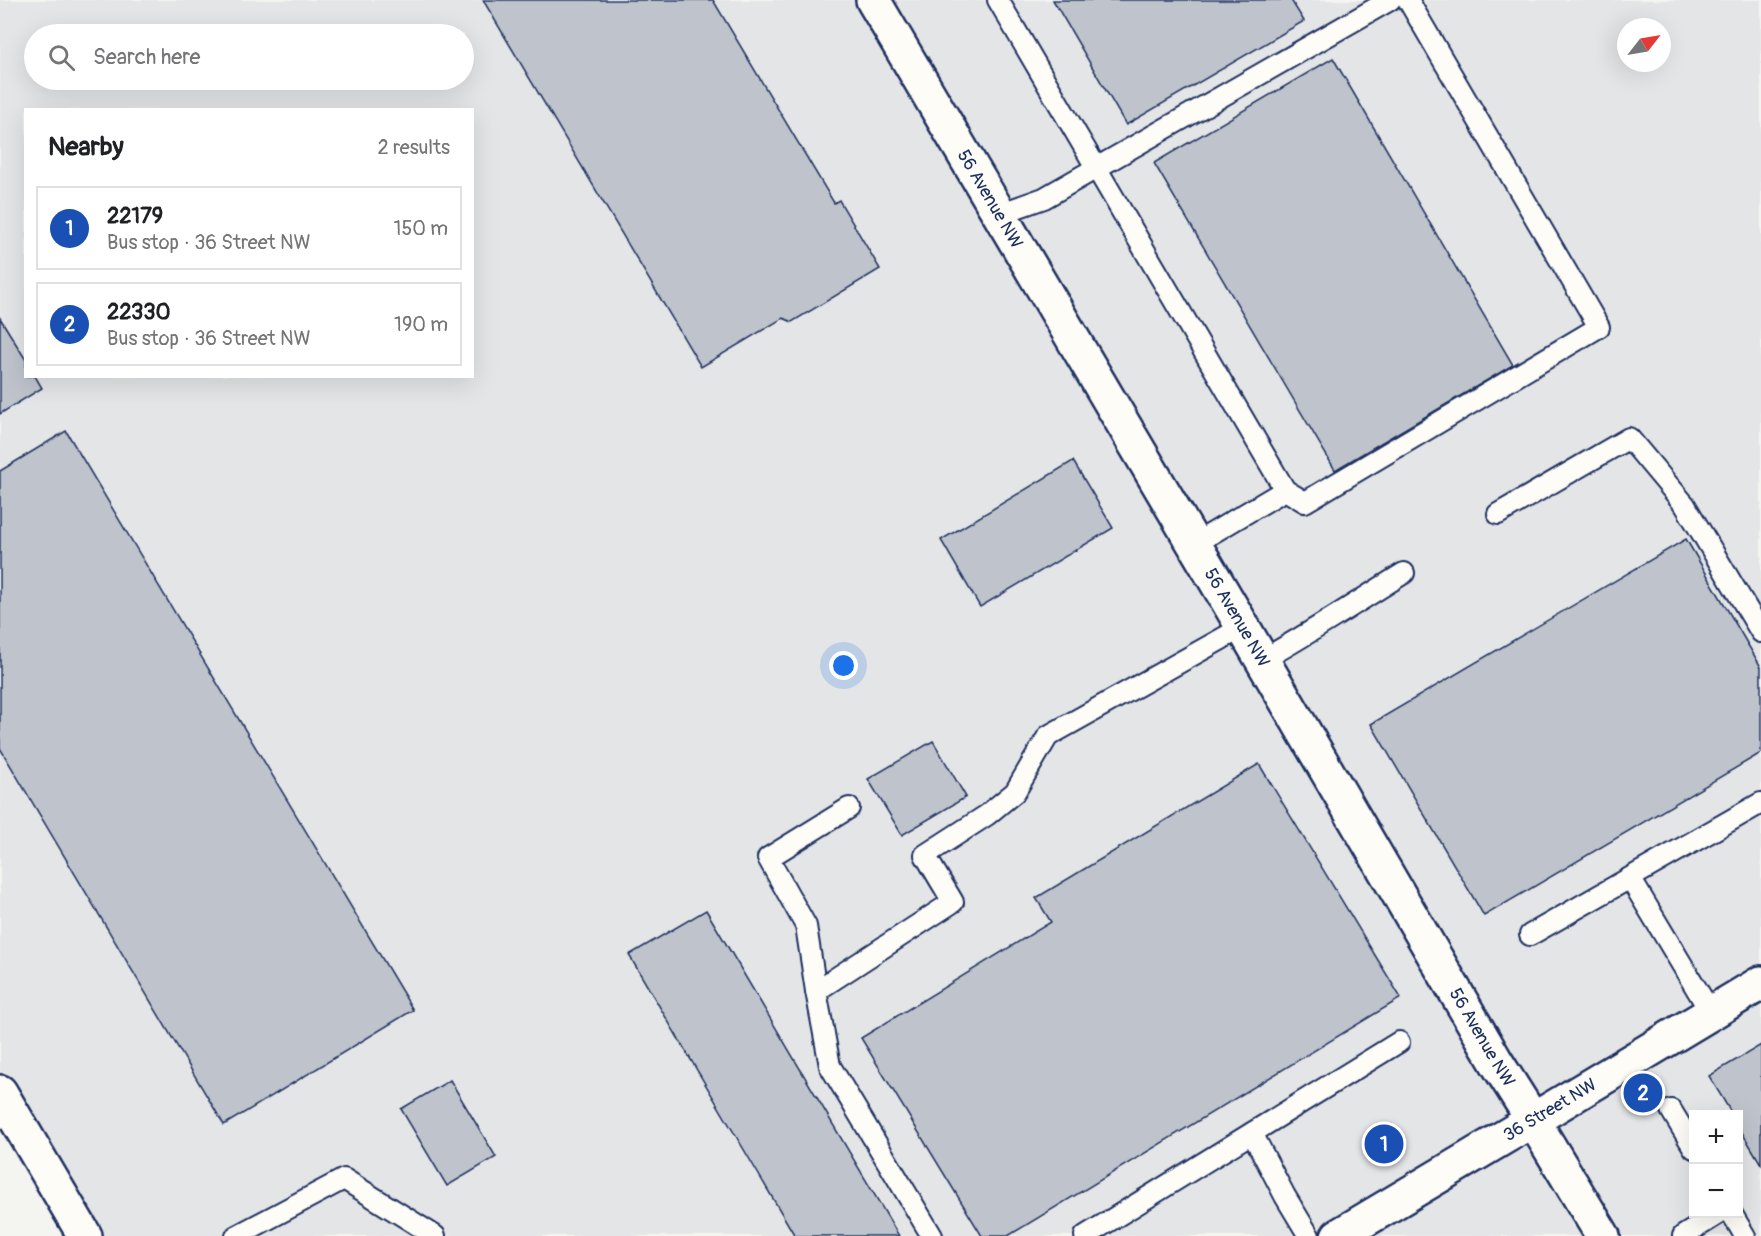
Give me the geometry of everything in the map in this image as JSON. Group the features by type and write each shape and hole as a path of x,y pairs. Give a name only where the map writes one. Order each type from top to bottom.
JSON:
{"street":[{"name":"56 Avenue NW","path":"873,0 1497,1063 1603,1236"},
{"name":"36 Street NW","path":"1338,1236 1761,983"},
{"path":"0,1092 85,1236"}],"lane":[{"path":"998,0 1285,490 1305,502 1599,327 1408,0"},
{"path":"999,214 1044,198 1390,0"},
{"path":"1498,514 1629,438 1685,506 1761,632"},
{"path":"1194,544 1285,490"},
{"path":"1262,660 1303,638 1327,620 1404,573"},
{"path":"816,991 953,902 925,855 987,815 1015,792 1048,736 1243,627"},
{"path":"1530,935 1761,803"},
{"path":"849,808 768,858 806,926 830,1066 932,1236"},
{"path":"1630,878 1711,1013"},
{"path":"1085,1236 1399,1042"},
{"path":"1671,1110 1689,1140"},
{"path":"1252,1133 1285,1196 1310,1236"},
{"path":"236,1236 344,1179 435,1236"},
{"path":"1683,1236 1712,1218"},
{"path":"1735,1218 1746,1236"}],"shaded area":[{"path":"0,0 1761,0 1761,1236 94,1236 0,1075"}],"building":[{"path":"483,0 713,0 834,203 839,200 880,269 792,322 783,318 701,367"},
{"path":"1053,0 1291,0 1304,21 1126,125"},
{"path":"1333,58 1513,365 1335,470 1154,163"},
{"path":"0,318 24,357 24,378 36,378 42,388 0,414"},
{"path":"66,431 413,1010 224,1125 0,748 0,471"},
{"path":"1073,461 1113,528 980,607 941,540"},
{"path":"1686,539 1761,667 1761,753 1484,916 1371,724"},
{"path":"933,741 966,797 902,835 868,779"},
{"path":"1259,764 1401,998 1008,1236 982,1236 861,1038 1051,922 1036,898"},
{"path":"706,910 899,1236 795,1236 629,955"},
{"path":"1761,1045 1761,1164 1743,1134 1743,1110 1730,1110 1709,1076"},
{"path":"450,1080 496,1157 447,1186 401,1109"}],"place":[{"name":"22330","path":"1643,1093"},
{"name":"22179","path":"1384,1144"}]}
